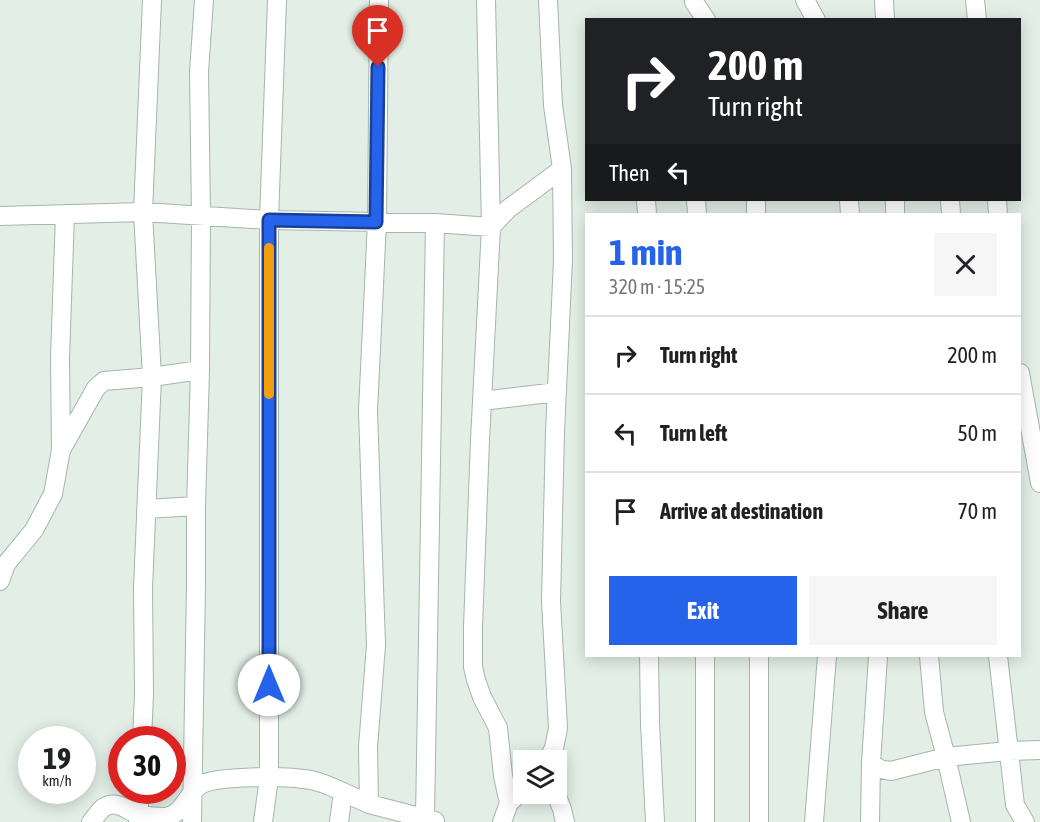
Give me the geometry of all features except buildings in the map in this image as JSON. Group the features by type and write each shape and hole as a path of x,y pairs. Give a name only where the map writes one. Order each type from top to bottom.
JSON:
{"street":[{"path":"143,726 143,588 152,377 143,212 152,0"},
{"path":"192,822 200,370 199,72 204,0"},
{"path":"263,822 269,778 269,220 277,0"},
{"path":"369,804 368,747 376,645 368,411 376,222 379,0"},
{"path":"486,0 491,227 482,401 473,667 482,697 498,728 503,776 509,803"},
{"path":"548,0 553,105 561,169 563,260 551,601 558,728 553,750"},
{"path":"805,0 815,18"},
{"path":"884,0 885,18"},
{"path":"975,0 977,18"},
{"path":"693,7 704,18"},
{"path":"0,216 143,212 269,220 491,227 508,209 561,169"},
{"path":"0,581 6,564 34,530 53,494 61,450 60,358 65,214"},
{"path":"92,822 103,808 112,804 123,806 139,818 167,817 179,811 201,784 220,779 269,778 305,779 321,783 369,804 431,820 428,569 433,430 435,224"},
{"path":"61,450 96,388 104,381 200,370"},
{"path":"1021,384 1025,428 1040,483"},
{"path":"482,401 557,392"},
{"path":"146,509 196,506"},
{"path":"649,657 655,822"},
{"path":"705,657 705,822"},
{"path":"759,657 759,822"},
{"path":"814,822 827,657"},
{"path":"870,822 871,763 878,657"},
{"path":"929,657 934,712 961,822"},
{"path":"998,657 1015,805 1025,822"},
{"path":"871,763 880,769 891,771 946,757 1040,750"},
{"path":"339,822 343,792"},
{"path":"502,822 509,803 513,799"},
{"path":"560,804 565,822"}],"slow traffic":[{"path":"269,248 269,394"}],"route":[{"path":"269,685 269,220 376,222 378,67"}]}
